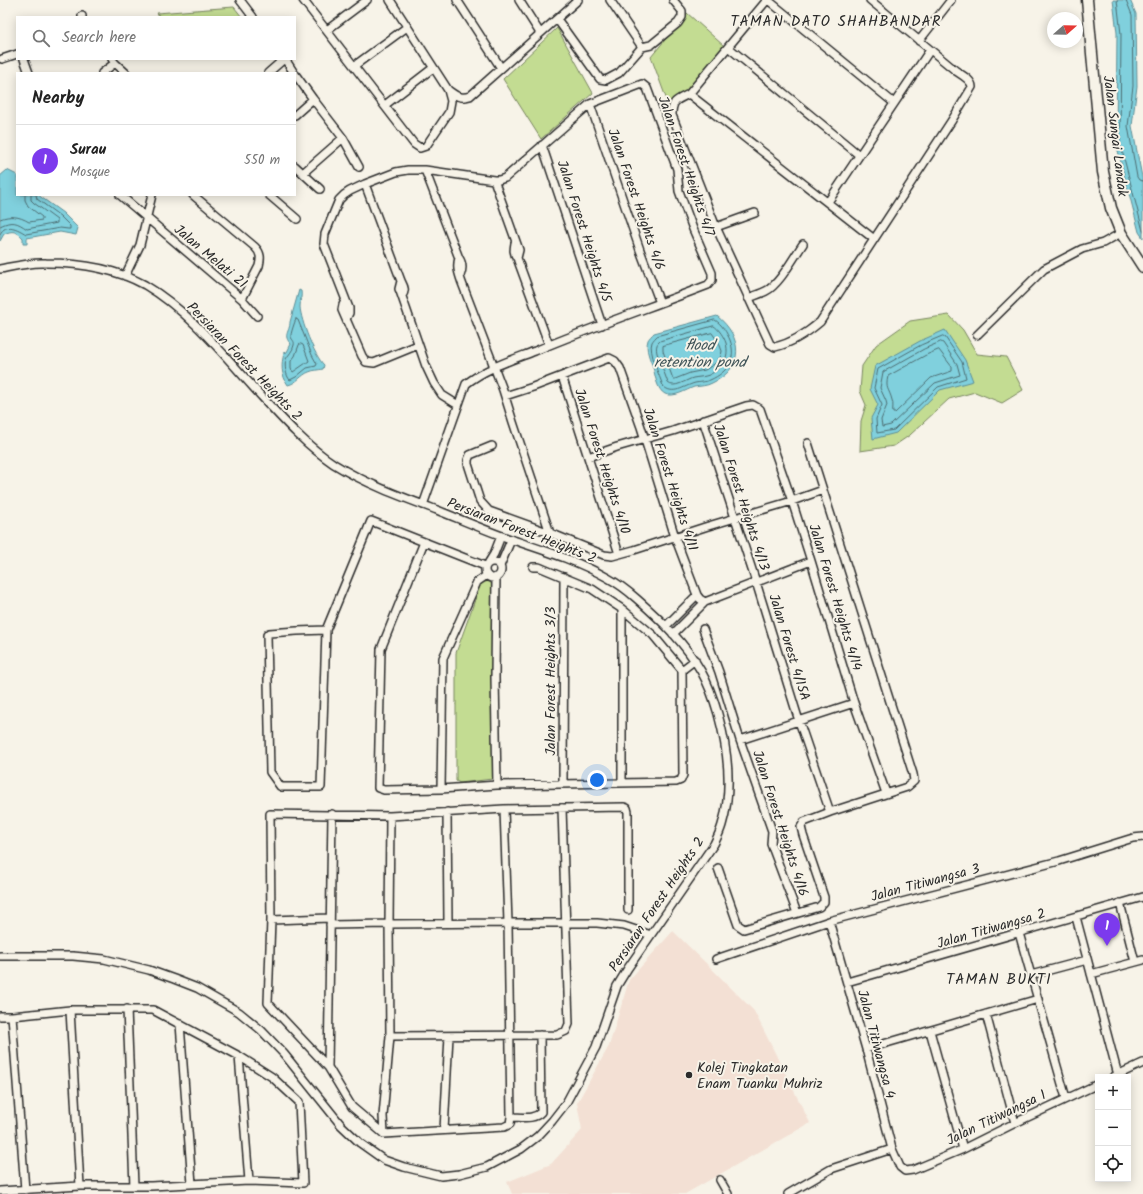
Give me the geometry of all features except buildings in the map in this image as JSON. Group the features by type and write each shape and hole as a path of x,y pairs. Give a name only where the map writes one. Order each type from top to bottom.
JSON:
{"street":[{"path":"240,0 252,16"},
{"path":"303,0 385,104 414,144 420,148 426,146 449,112 451,101 448,90 390,0"},
{"path":"327,30 367,0"},
{"path":"457,0 501,68"},
{"path":"519,0 540,32"},
{"path":"448,90 457,96 464,98 470,96 540,32 578,0"},
{"path":"610,0 642,47"},
{"path":"557,19 600,79 606,80 618,73 642,47 651,44 678,23 682,17 682,11 674,0"},
{"path":"875,2 919,41 971,82 972,87 820,322 809,332 783,345 775,347 770,344 716,228 672,115 672,106 675,101 689,94 768,0 894,103"},
{"path":"919,41 951,0"},
{"name":"Jalan Sungai Landak","path":"1087,0 1103,172 1111,208 1121,233 1143,267"},
{"path":"354,66 407,27"},
{"path":"728,47 859,155"},
{"path":"828,202 930,50"},
{"path":"2,60 16,54"},
{"path":"24,60 29,72"},
{"path":"269,72 283,60"},
{"path":"285,60 294,72"},
{"path":"103,72 113,61 125,72"},
{"path":"385,104 433,68"},
{"path":"296,75 312,99 344,138 359,167"},
{"name":"Jalan Forest Heights 4/7","path":"590,104 642,84 647,88 678,169 679,191 712,273 712,280 708,285 660,303"},
{"path":"689,94 874,239"},
{"path":"296,114 312,99"},
{"path":"418,345 374,363 366,362 362,356 346,319 349,313 349,308 324,244 325,234 339,200 350,191 365,184 396,172 408,170 426,170 494,180 505,178 590,104"},
{"name":"Jalan Forest Heights 4/6","path":"590,104 640,250 660,303"},
{"path":"304,173 344,138"},
{"name":"Jalan Forest Heights 4/5","path":"542,145 602,325"},
{"path":"296,167 320,190"},
{"path":"426,170 462,263 460,276 495,367 550,533"},
{"path":"494,180 515,243 519,250 517,258 550,345"},
{"path":"365,184 401,281 399,289 418,345 434,383 442,395 458,405"},
{"name":"Jalan Melati 21","path":"121,196 242,299 257,316"},
{"path":"125,276 138,251 152,196"},
{"path":"194,196 255,247 261,255 259,266 242,299"},
{"path":"270,196 297,219"},
{"path":"716,228 755,213"},
{"path":"977,335 1044,269 1082,249 1103,243 1121,233"},
{"path":"748,298 773,287 803,244"},
{"name":"Persiaran Forest Heights 2","path":"0,269 19,265 44,263 72,265 96,268 125,276 145,286 179,310 202,331 284,421 316,451 335,464 364,480 423,505 511,540 566,558 610,579 623,587 666,626 694,660 703,674 709,687 721,726 728,770 728,798 722,824 714,844 617,986 596,1047 566,1103 538,1136 521,1149 487,1167 459,1174 441,1176 404,1167 384,1160 360,1143 341,1125 284,1054 261,1030 239,1012 197,988 149,970 104,959 73,956 0,956"},
{"path":"423,505 466,384 472,379 495,367 660,303"},
{"name":"Jalan Forest Heights 4/11","path":"562,376 608,358 615,361 620,368 675,537 697,595 705,602"},
{"path":"504,393 533,387 562,376"},
{"name":"Jalan Forest Heights 4/10","path":"562,376 619,554"},
{"name":"Jalan Forest Heights 4/14","path":"702,420 746,406 753,405 760,408 792,501 854,703 886,793"},
{"path":"588,457 673,431 702,420"},
{"name":"Jalan Forest Heights 4/13","path":"702,420 756,582"},
{"path":"718,868 738,925 744,929 819,907 824,902 824,897 803,835 801,827 804,822 907,787 914,781 808,443"},
{"path":"492,446 470,455 468,460 480,501 489,511 550,533 604,555 612,556 634,550 823,490"},
{"path":"326,630 276,632 269,633 267,635 270,772 282,787 321,787 326,630 371,521 424,542 487,564 494,562 500,566"},
{"path":"496,577 491,578 485,571 501,536"},
{"path":"497,785 495,678 496,577 501,571 500,566 511,540"},
{"path":"424,542 381,649 378,788 384,790 441,789 497,785 676,782 681,780 683,775 682,670 653,635 622,609 592,589 539,567 533,567"},
{"path":"673,634 705,602 811,561"},
{"path":"441,789 443,658 477,582 487,575"},
{"name":"Jalan Forest Heights 3/3","path":"563,784 564,577"},
{"name":"Jalan Forest 4/15A","path":"756,582 799,721 830,812"},
{"path":"666,626 697,595"},
{"path":"622,609 622,783"},
{"name":"Jalan Forest Heights 4/16","path":"703,629 719,672 740,740 772,831 771,844 797,913"},
{"path":"682,670 694,660"},
{"path":"740,740 854,703"},
{"path":"504,809 508,923 510,1124 504,1127 384,1134 352,1107 328,1067 268,1003 271,920 270,814 390,816 504,809 624,807 627,808 628,812 628,910"},
{"path":"390,1036 557,1035 566,1031 569,1024 562,808"},
{"path":"446,812 448,923"},
{"path":"328,1067 332,814"},
{"path":"384,1134 383,1116 390,1036 390,816"},
{"name":"Jalan Titiwangsa 3","path":"716,959 829,921 1059,861 1133,838 1143,837"},
{"name":"Jalan Titiwangsa 2","path":"847,982 1143,898"},
{"path":"1120,904 1135,962"},
{"path":"1076,917 1116,1074"},
{"path":"271,920 389,924 597,923 624,926 651,935"},
{"name":"Jalan Titiwangsa 4","path":"829,921 866,1049 892,1149 900,1167 905,1171"},
{"path":"1019,933 1066,1098"},
{"path":"1031,975 1087,960"},
{"path":"1091,974 1143,960"},
{"path":"866,1049 1038,999"},
{"path":"127,1009 134,1186"},
{"path":"70,1010 80,1186"},
{"path":"0,1016 70,1010 153,1010 239,1056 272,1077 299,1102 303,1183 249,1181 134,1186 80,1186 0,1191"},
{"path":"986,1014 1015,1122"},
{"path":"12,1016 25,1190"},
{"path":"180,1024 192,1184"},
{"path":"930,1031 963,1149"},
{"path":"511,1117 532,1117 537,1116 541,1112 540,1035"},
{"path":"444,1130 449,1036"},
{"path":"239,1056 249,1181"},
{"path":"1120,1074 1143,1063"},
{"name":"Jalan Titiwangsa 1","path":"905,1171 913,1170 963,1149 1015,1122 1095,1085"},
{"path":"788,1194 831,1169 892,1149"},
{"path":"720,1180 728,1194"}],"shaded area":[{"name":"Kolej Tingkatan Enam Tuanku Muhriz","path":"673,931 754,1011 810,1123 685,1194 512,1194 507,1182 551,1164 582,1130 577,1103 609,1046 629,980"}],"green space":[{"path":"234,7 241,16 159,16 157,13"},
{"path":"687,13 724,46 688,91 675,97 669,106 651,57"},
{"path":"557,28 593,93 541,139 503,79"},
{"path":"949,315 963,330 977,354 1006,357 1023,390 1002,403 975,392 949,399 910,435 894,446 860,451 861,421 866,405 860,391 862,366 876,345 910,321"},
{"path":"489,581 493,586 496,775 492,779 460,783 456,781 456,653 481,583"}],"water":[{"path":"1113,0 1130,0 1136,14 1137,86 1132,126 1143,182 1143,238 1139,232 1116,143 1117,33"},
{"path":"7,170 16,174 16,196 39,196 63,213 78,228 76,235 60,232 27,238 27,244 23,244 23,238 19,234 10,232 4,234 0,241 0,176"},
{"path":"299,290 301,291 300,307 305,329 316,354 324,365 323,369 309,372 294,383 288,385 283,374 282,362 284,353 287,352 291,344 288,341 287,336"},
{"name":"flood retention pond","path":"717,316 726,324 736,342 737,352 735,361 730,369 723,377 710,384 694,387 684,392 672,395 662,392 658,386 648,354 648,339 654,333"},
{"path":"945,330 965,360 973,381 940,390 896,433 873,439 871,418 878,405 870,389 875,366 920,341"}],"place":[{"name":"Surau","path":"1107,946"},
{"name":"Kolej Tingkatan Enam Tuanku Muhriz","path":"689,1075"}],"district":[{"name":"TAMAN DATO SHAHBANDAR","path":"836,21"},
{"name":"TAMAN BUKTI","path":"999,979"}]}
